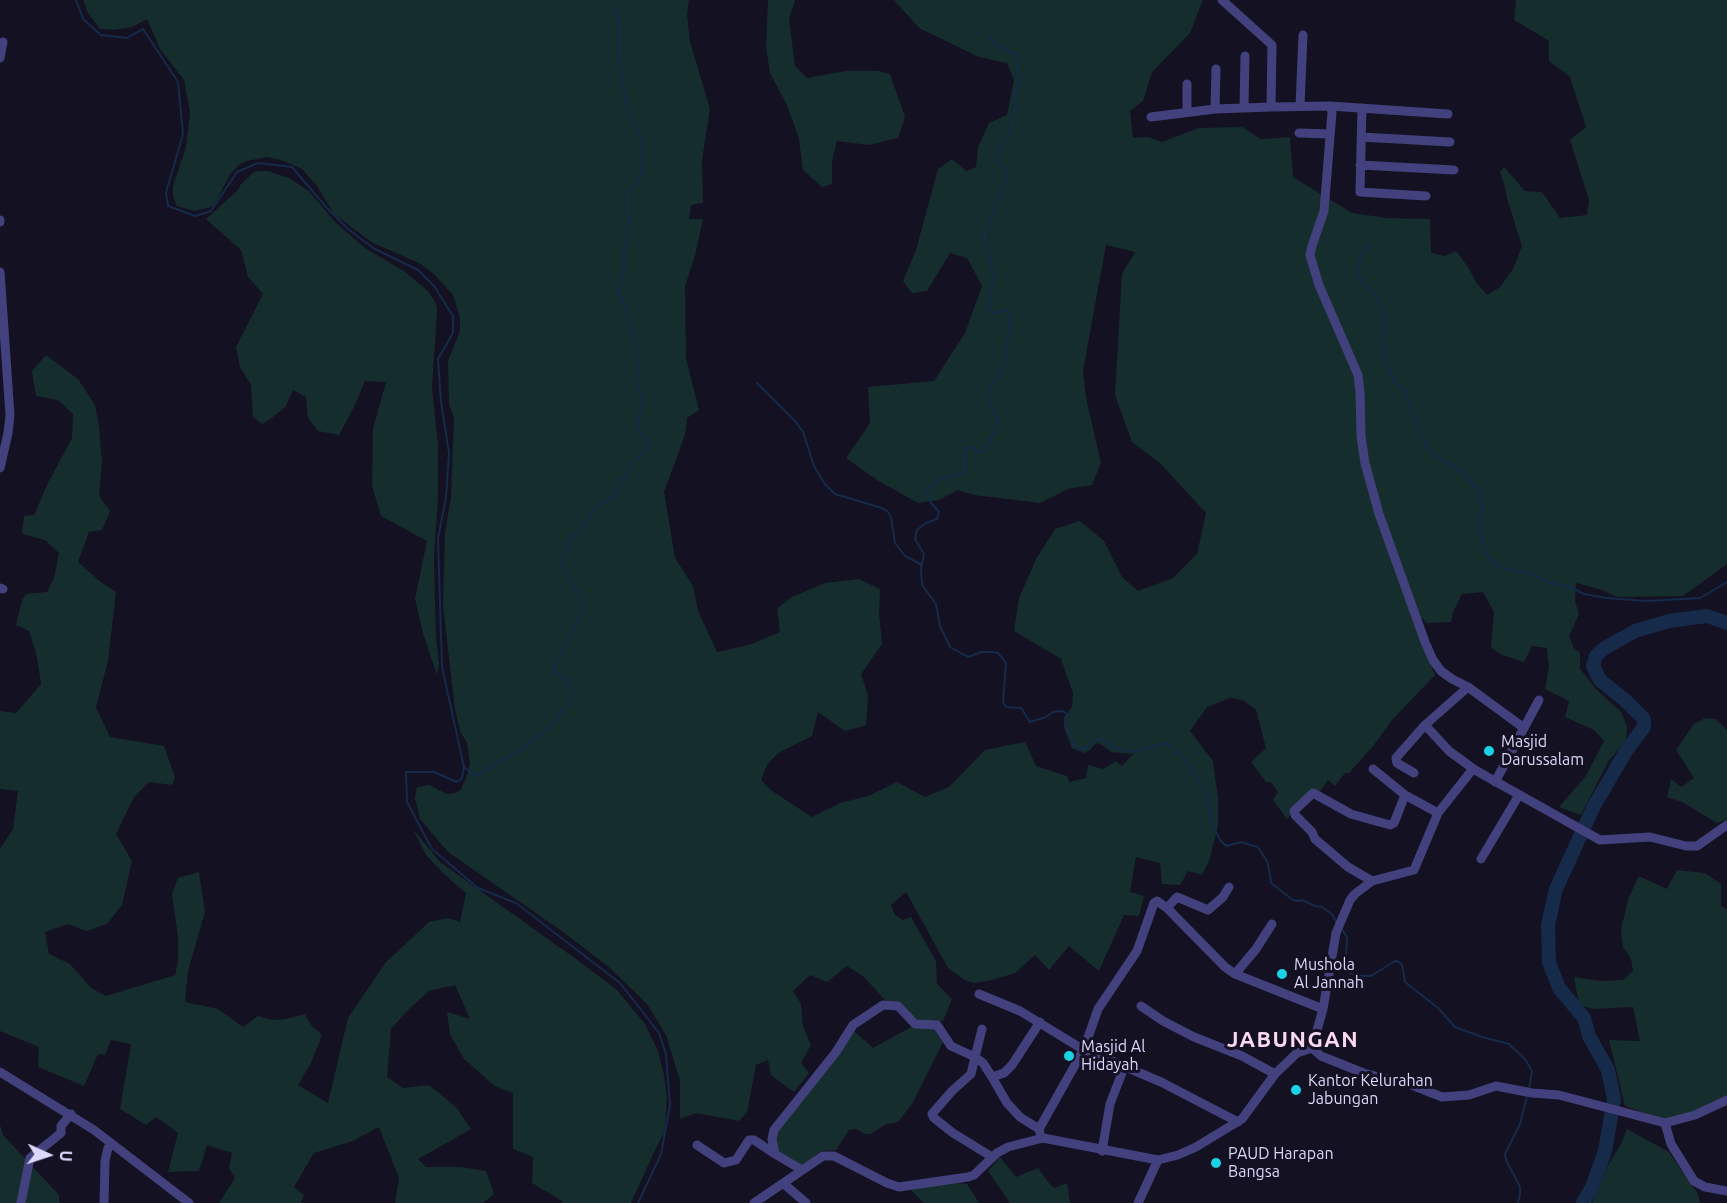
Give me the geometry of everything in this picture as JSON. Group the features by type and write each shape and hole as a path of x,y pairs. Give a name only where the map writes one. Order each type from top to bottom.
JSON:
{"street":[{"path":"1222,0 1272,45 1271,107"},
{"path":"1300,106 1303,35"},
{"path":"0,58 3,42"},
{"path":"1244,107 1245,56"},
{"path":"1215,109 1216,69"},
{"path":"1186,112 1187,84"},
{"path":"1151,117 1215,109 1300,106 1448,114"},
{"path":"1330,106 1332,112 1324,211 1310,255 1319,285 1358,375 1361,437 1365,463 1383,524 1433,660 1441,671 1468,687 1524,728"},
{"path":"1362,108 1360,192 1426,196"},
{"path":"1299,133 1330,134"},
{"path":"1361,136 1450,142"},
{"path":"1360,165 1454,170"},
{"path":"0,272 2,343 10,415 7,442 0,468"},
{"path":"1413,773 1395,760 1425,725 1468,687"},
{"path":"1495,782 1539,700"},
{"path":"1425,725 1449,751 1475,770 1573,825 1605,840 1650,837 1686,846 1697,846 1727,825"},
{"path":"1373,769 1405,795 1438,813"},
{"path":"1312,1048 1323,1009 1336,933 1352,897 1372,881 1414,870 1438,813 1470,771 1475,770"},
{"path":"1372,881 1348,867 1315,839 1311,831 1294,815 1294,811 1313,793 1351,814 1390,825 1394,823 1405,795"},
{"path":"1481,859 1519,795"},
{"path":"1167,908 1177,897 1208,910 1223,897 1229,887"},
{"path":"754,1203 818,1158 834,1156 887,1183 903,1187 974,1175 992,1157 1008,1147 1041,1134 1084,1049 1098,1009 1137,951 1154,903 1157,901 1235,974 1323,1009"},
{"path":"1235,974 1272,924"},
{"path":"979,994 1020,1011 1084,1049 1125,1065 1238,1122"},
{"path":"775,1154 772,1139 774,1130 836,1052 853,1025 880,1006 896,1004 915,1024 937,1025 951,1046 983,1063 1007,1103 1041,1134 1102,1151 1158,1160 1196,1147 1238,1122 1246,1116 1275,1074 1297,1053 1312,1048"},
{"path":"1141,1006 1163,1021 1194,1037 1242,1056 1275,1074"},
{"path":"992,1077 1004,1073 1012,1065 1040,1022"},
{"path":"982,1029 971,1074 932,1114 953,1133 992,1157"},
{"path":"1312,1048 1321,1056 1366,1074 1409,1084 1443,1097 1469,1095 1496,1086 1559,1095 1665,1122 1695,1115 1727,1100"},
{"path":"1102,1151 1110,1104 1125,1065"},
{"path":"0,1072 71,1114 189,1203"},
{"path":"21,1203 30,1158 61,1133 61,1126 71,1114"},
{"path":"1665,1122 1671,1143 1694,1180 1705,1187 1727,1191"},
{"path":"697,1145 724,1163 736,1160 751,1139 802,1170"},
{"path":"104,1203 105,1161 108,1148 112,1144"},
{"path":"1138,1203 1158,1160"},
{"path":"784,1184 806,1203"}],"green space":[{"path":"83,0 689,0 687,14 690,42 710,109 702,160 703,203 691,205 689,219 703,219 695,256 685,286 686,358 699,410 687,418 685,435 664,492 675,558 693,586 698,611 717,652 752,644 780,632 777,609 790,598 825,583 859,579 880,589 879,612 882,644 861,674 868,695 866,725 845,731 818,712 812,736 778,753 767,765 761,780 772,791 812,817 840,803 868,796 897,782 925,797 949,787 985,750 1025,742 1036,766 1067,776 1069,782 1086,778 1088,765 1103,769 1116,761 1122,766 1133,754 1111,752 1096,743 1084,753 1072,748 1064,728 1064,717 1072,707 1073,693 1061,659 1014,631 1019,598 1036,559 1055,529 1080,521 1104,541 1122,577 1138,591 1173,578 1197,554 1206,513 1160,463 1132,442 1115,395 1122,274 1135,252 1106,245 1083,371 1086,398 1101,463 1092,485 1068,489 1040,503 974,495 958,490 939,500 918,503 877,480 846,458 870,423 868,387 934,381 965,333 982,286 967,258 950,253 927,291 912,293 903,281 916,250 938,169 952,159 966,171 976,167 978,147 989,123 1007,115 1014,80 1007,63 979,57 919,28 894,0 1203,0 1190,33 1152,72 1143,101 1130,111 1133,138 1148,137 1162,142 1199,128 1242,127 1261,139 1290,137 1293,177 1352,213 1387,218 1430,219 1431,253 1445,256 1456,251 1487,295 1500,287 1513,269 1522,246 1500,172 1504,167 1525,191 1542,192 1560,218 1587,215 1589,200 1570,140 1586,127 1570,77 1549,61 1549,41 1514,20 1516,0 1727,0 1727,564 1683,596 1617,597 1576,583 1575,601 1579,614 1569,636 1574,648 1580,653 1580,669 1596,689 1621,712 1627,727 1626,740 1608,762 1581,815 1559,807 1586,776 1604,741 1594,730 1565,717 1569,701 1545,689 1549,667 1547,648 1532,646 1524,662 1502,655 1491,648 1494,612 1483,592 1462,594 1451,622 1427,623 1422,618 1415,622 1435,675 1392,720 1349,773 1345,773 1335,786 1328,780 1319,793 1311,789 1287,819 1273,800 1278,792 1271,782 1266,782 1251,762 1266,748 1256,710 1243,700 1230,698 1207,707 1190,731 1213,761 1218,798 1218,826 1209,861 1202,875 1188,871 1180,885 1162,884 1160,863 1136,857 1130,892 1144,896 1139,916 1124,915 1099,971 1069,946 1049,970 1035,955 1015,973 975,983 966,981 948,968 906,892 891,905 895,915 903,920 911,917 936,961 937,984 952,999 943,1021 916,1021 903,1005 885,1000 863,976 847,966 827,982 810,975 793,991 801,1004 803,1026 811,1045 801,1063 809,1073 794,1092 771,1075 768,1060 756,1065 747,1112 739,1121 696,1113 680,1119 680,1080 666,1035 647,1004 610,968 563,932 448,852 420,819 415,798 417,787 429,785 447,794 456,793 465,781 470,764 467,743 460,731 455,709 443,606 445,532 451,497 454,417 449,404 448,361 460,331 460,318 453,295 434,274 419,263 371,242 334,214 317,186 302,169 284,161 267,157 240,164 230,174 212,207 194,211 177,206 173,197 173,186 186,147 190,112 184,80 160,49 147,19 132,27 114,30 100,29 88,13"},
{"path":"768,0 795,0 789,19 795,66 807,78 846,71 878,71 890,74 905,117 898,138 869,145 837,141 832,161 832,184 822,187 803,170 799,139 787,105 770,73 766,47"},
{"path":"255,171 268,171 289,178 309,191 335,222 365,248 404,271 429,292 436,304 432,388 438,445 434,559 439,664 437,675 415,599 427,541 381,516 372,486 373,428 386,382 365,381 339,435 318,431 308,418 306,397 293,390 286,406 272,418 262,424 253,417 251,385 240,367 236,347 263,294 248,277 241,250 206,219"},
{"path":"46,355 78,379 95,405 99,427 102,462 99,496 110,511 102,530 89,532 78,562 116,592 108,661 96,707 110,737 164,746 175,777 172,785 149,782 134,797 116,834 132,861 122,905 107,924 86,931 68,924 45,932 49,954 70,964 91,988 106,996 175,975 178,962 178,937 172,894 178,878 199,872 205,912 188,971 185,1002 218,1009 243,1027 258,1016 272,1020 305,1014 311,1025 322,1035 311,1063 298,1085 328,1103 348,1018 386,962 429,922 448,918 460,922 466,893 426,855 413,829 440,862 617,990 645,1024 658,1051 664,1075 667,1098 665,1126 664,1133 631,1203 562,1203 532,1183 533,1157 513,1149 513,1093 495,1086 464,1059 450,1034 447,1012 470,1019 455,985 429,991 391,1029 387,1077 403,1088 429,1085 456,1107 471,1129 418,1159 426,1167 461,1167 486,1171 494,1194 483,1203 395,1203 399,1178 379,1127 353,1141 314,1153 294,1187 304,1195 301,1203 219,1203 235,1178 229,1168 232,1153 207,1145 199,1171 168,1172 178,1133 156,1117 146,1125 120,1109 131,1044 111,1040 105,1055 98,1054 84,1086 38,1067 39,1047 0,1031 0,849 13,829 18,791 0,789 0,711 16,713 41,684 37,657 29,631 16,625 22,600 26,594 47,592 54,578 59,553 45,540 22,534 24,516 34,515 72,438 73,414 58,400 36,396 32,371"},
{"path":"1705,718 1716,719 1727,730 1727,820 1717,823 1682,802 1667,797 1671,779 1681,787 1694,778 1676,750 1694,724"},
{"path":"1677,870 1705,873 1721,884 1721,906 1727,909 1727,1097 1696,1111 1665,1121 1625,1106 1609,1040 1640,1041 1633,1007 1593,1009 1579,1005 1574,977 1601,981 1623,980 1633,971 1631,959 1623,947 1621,929 1629,897 1639,876 1667,889"},
{"path":"913,1026 936,1027 943,1042 912,1104 898,1122 887,1124 870,1134 856,1129 849,1130 836,1150 822,1151 802,1166 776,1150 776,1133 853,1030 873,1048"},
{"path":"0,1125 3,1135 59,1195 59,1203 0,1203"},
{"path":"1627,1129 1669,1152 1698,1194 1700,1203 1592,1203"},
{"path":"1000,1157 1016,1177 1038,1168 1054,1188 1067,1183 1070,1203 1010,1203 988,1171"},
{"path":"955,1183 967,1184 979,1203 924,1203 910,1189"}],"waterway":[{"path":"76,0 83,19 101,35 127,38 143,29 178,82 183,134 166,193 168,206 195,216 211,211 237,172 258,163 292,167 348,229 373,248 418,270 434,286 453,316 453,333 438,359 441,402 449,453 446,497 438,539 442,667 464,767 462,778 457,782 434,772 406,772 407,802 432,849 478,888 516,903 620,983 659,1033 666,1054 670,1105 661,1154 638,1203"},
{"path":"464,767 475,776 527,745 546,730 574,694 566,679 554,672 556,661 575,628 583,608 581,598 562,565 569,539 581,530 596,507 616,495 632,463 649,447 648,441 637,425 644,398 636,384 638,368 636,349 627,312 617,289 624,271 624,245 631,222 628,215 629,190 639,181 643,167 642,140 629,114 619,61 619,22 616,8"},
{"path":"988,35 997,45 1018,58 1018,74 1021,78 1014,99 1015,110 1011,120 1011,133 1001,146 997,161 1004,166 1007,177 985,233 993,280 988,310 993,313 1008,310 1010,317 1006,360 998,377 991,384 987,396 997,417 998,426 982,452 968,447 965,450 965,471 938,479 926,492 931,503 939,512 937,519 917,530 915,539 924,554 921,568 922,585 936,604 940,626 950,647 968,657 982,652 992,652 998,653 1004,660 1006,664 1003,702 1006,707 1021,708 1030,722 1053,712 1063,711 1068,715 1066,726 1074,744 1081,750 1098,738 1105,740 1114,748 1131,752 1167,743 1185,759 1209,798 1211,820 1220,840 1226,846 1241,842 1258,847 1268,863 1271,883 1293,900 1302,900 1322,907 1332,914 1337,923"},
{"path":"1368,244 1360,259 1359,276 1380,303 1385,315 1382,336 1384,359 1395,382 1403,388 1422,439 1435,455 1459,469 1479,491 1483,505 1480,526 1485,552 1493,563 1502,568 1528,573 1551,583 1570,587 1584,594 1606,598 1647,601 1700,598 1727,582"},
{"path":"757,383 803,432 814,466 824,483 835,494 882,508 888,512 891,517 895,543 905,556 922,565"},
{"path":"1583,1203 1592,1187 1605,1151 1614,1099 1608,1070 1589,1036 1584,1018 1559,988 1549,962 1548,925 1556,889 1594,806 1626,751 1644,727 1644,719 1600,680 1593,666 1596,656 1603,649 1635,631 1669,621 1707,616 1727,623"},
{"path":"1340,927 1347,937 1346,955 1350,973 1358,976 1371,976 1395,961 1399,962 1402,965 1405,982 1438,1008 1455,1027 1509,1044 1525,1059 1532,1071 1529,1090"},
{"path":"1518,1203 1520,1187 1505,1154 1520,1124 1527,1096"}],"place":[{"name":"Masjid Darussalam","path":"1489,751"},
{"name":"Mushola Al Jannah","path":"1282,974"},
{"name":"Masjid Al Hidayah","path":"1069,1056"},
{"name":"Kantor Kelurahan Jabungan","path":"1296,1090"},
{"name":"PAUD Harapan Bangsa","path":"1216,1163"}],"district":[{"name":"JABUNGAN","path":"1293,1040"}]}
